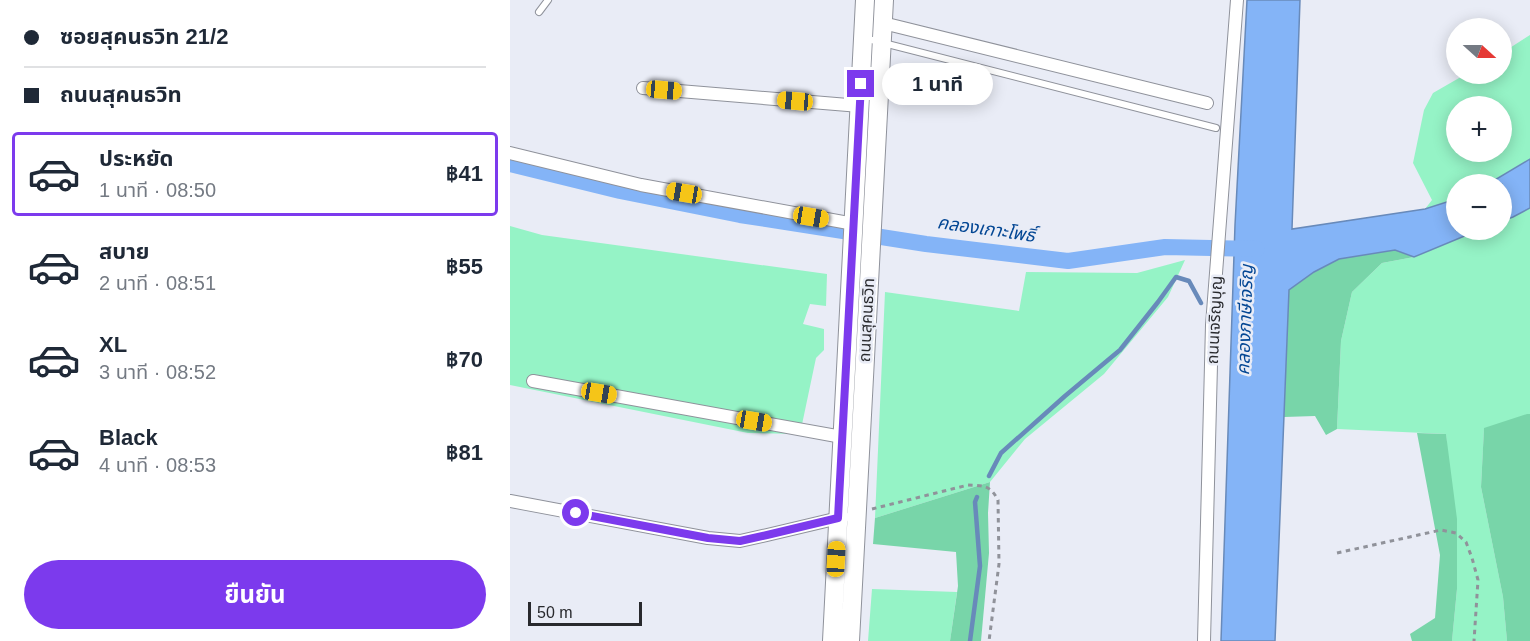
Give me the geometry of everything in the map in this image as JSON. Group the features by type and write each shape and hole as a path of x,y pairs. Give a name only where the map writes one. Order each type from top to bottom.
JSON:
{"main road":[{"name":"ถนนสุคนธวิท","path":"832,641 866,0"},
{"name":"ถนนสุคนธวิท","path":"850,641 884,0"}],"street":[{"name":"ถนนเจริญบุญ","path":"1204,641 1212,325 1237,0"},
{"path":"883,23 1207,103"},
{"path":"643,88 860,106"},
{"path":"510,153 641,185 854,225"},
{"path":"533,381 842,437"},
{"path":"510,501 708,538 740,541 856,513"}],"lane":[{"path":"539,12 548,0"},
{"path":"863,38 1216,128"}],"path":[{"path":"856,513 968,485 983,486 993,491 998,500 999,564 989,641"},
{"path":"1337,553 1442,530 1456,533 1466,542 1478,580 1474,641"}],"green space":[{"path":"1530,35 1530,159 1505,174 1446,174 1446,202 1425,209 1432,200 1413,163 1424,110 1433,93 1449,84 1512,84 1512,47"},
{"path":"1530,208 1530,414 1484,429 1481,487 1503,597 1507,641 1452,641 1457,589 1446,434 1337,429 1341,341 1352,292 1382,263 1414,257 1455,240 1512,240 1513,217"},
{"path":"510,226 542,235 827,274 826,306 810,304 803,324 824,329 824,350 816,358 800,434 748,433 510,385"},
{"path":"1395,250 1414,257 1382,263 1352,292 1341,341 1337,429 1326,435 1315,416 1284,417 1289,290 1314,272 1339,259"},
{"path":"1185,260 1168,297 1104,374 1025,439 990,482 875,518 885,292 1019,311 1026,272 1137,273"},
{"path":"1530,414 1530,641 1507,641 1503,597 1481,487 1484,428"},
{"path":"1417,433 1446,434 1457,519 1457,589 1452,641 1412,641 1410,634 1435,618 1440,555"},
{"path":"990,482 989,553 981,641 950,641 958,586 956,552 873,544 875,518"},
{"path":"872,589 957,592 950,641 868,641"}],"water":[{"name":"คลองภาษีเจริญ","path":"1247,0 1300,0 1292,229 1425,209 1446,202 1446,240 1455,240 1414,257 1395,250 1339,259 1314,272 1289,290 1275,641 1221,641 1235,225"},
{"path":"1530,159 1530,208 1512,217 1512,174 1505,174"}],"waterway":[{"name":"คลองเกาะโพธิ์","path":"510,164 620,191 740,215 926,244 1068,261 1165,247 1257,249"},
{"path":"989,476 1001,453 1120,350 1176,277 1189,281 1201,303"},
{"path":"970,641 980,566 975,502 977,497"}],"route":[{"path":"576,513 708,538 740,541 838,518 861,84"}]}
